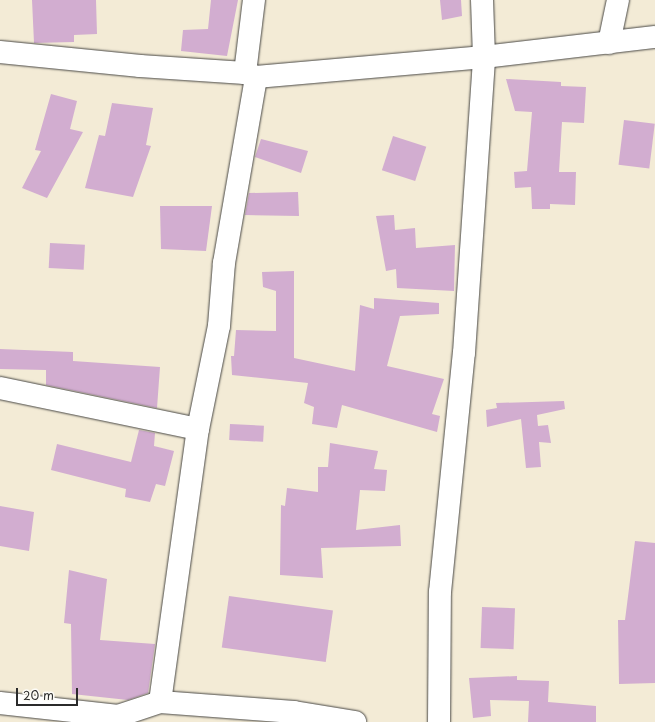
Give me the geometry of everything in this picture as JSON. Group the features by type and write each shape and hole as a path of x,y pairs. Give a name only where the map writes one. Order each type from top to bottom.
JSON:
{"street":[{"path":"178,722 160,702 198,429 219,326 224,263 250,75 254,0"},
{"path":"439,722 440,592 464,353 484,58 482,0"},
{"path":"609,43 618,0"},
{"path":"0,52 250,75 484,58 655,37"},
{"path":"0,388 198,429"},
{"path":"0,703 118,716 160,702 294,712 355,722"}],"building":[{"path":"32,0 96,0 97,34 74,35 74,42 34,43"},
{"path":"211,0 238,0 227,56 181,51 183,30 208,29"},
{"path":"440,0 461,0 462,16 442,20"},
{"path":"506,79 561,82 561,86 586,87 584,123 562,122 559,172 576,172 575,205 550,204 550,209 532,209 531,187 515,188 514,172 527,171 532,112 515,111"},
{"path":"51,94 77,101 70,129 83,132 47,198 22,188 41,151 35,150"},
{"path":"112,103 153,108 146,145 151,146 133,197 85,188 99,135 105,136"},
{"path":"624,120 655,124 649,168 619,165"},
{"path":"393,136 426,147 415,181 382,170"},
{"path":"261,139 308,151 301,173 255,157"},
{"path":"298,192 299,216 245,215 249,193"},
{"path":"160,206 212,206 206,251 161,249"},
{"path":"394,215 395,230 415,228 416,248 455,245 454,291 397,288 396,269 386,271 376,216"},
{"path":"50,243 85,245 84,270 49,268"},
{"path":"294,271 294,358 355,371 360,305 374,309 374,298 439,303 439,314 400,316 387,366 444,379 432,414 440,416 437,432 342,405 337,428 312,424 314,407 304,403 308,383 232,375 231,356 234,356 236,330 276,331 276,291 263,287 262,272"},
{"path":"0,349 73,352 73,361 160,367 157,408 46,385 46,370 0,369"},
{"path":"564,401 565,409 537,415 538,426 548,425 551,443 539,442 541,467 526,468 521,419 487,427 486,410 497,408 496,403"},
{"path":"230,424 264,426 263,442 229,440"},
{"path":"139,430 155,433 154,446 174,451 165,486 156,484 150,502 125,497 126,489 51,470 57,444 131,462"},
{"path":"330,443 378,451 374,469 387,470 385,491 360,490 356,530 400,525 401,546 321,548 323,578 280,575 281,505 285,506 287,488 318,492 318,467 328,467"},
{"path":"0,506 34,512 29,551 0,546"},
{"path":"635,541 655,543 655,683 619,684 618,620 625,620"},
{"path":"69,570 107,579 100,640 155,644 148,693 128,700 72,694 71,624 64,623"},
{"path":"229,596 333,611 326,662 222,647"},
{"path":"482,607 515,608 514,649 481,648"},
{"path":"517,676 517,680 549,681 548,702 596,706 596,722 528,722 529,701 490,700 491,716 473,718 469,678"}]}
